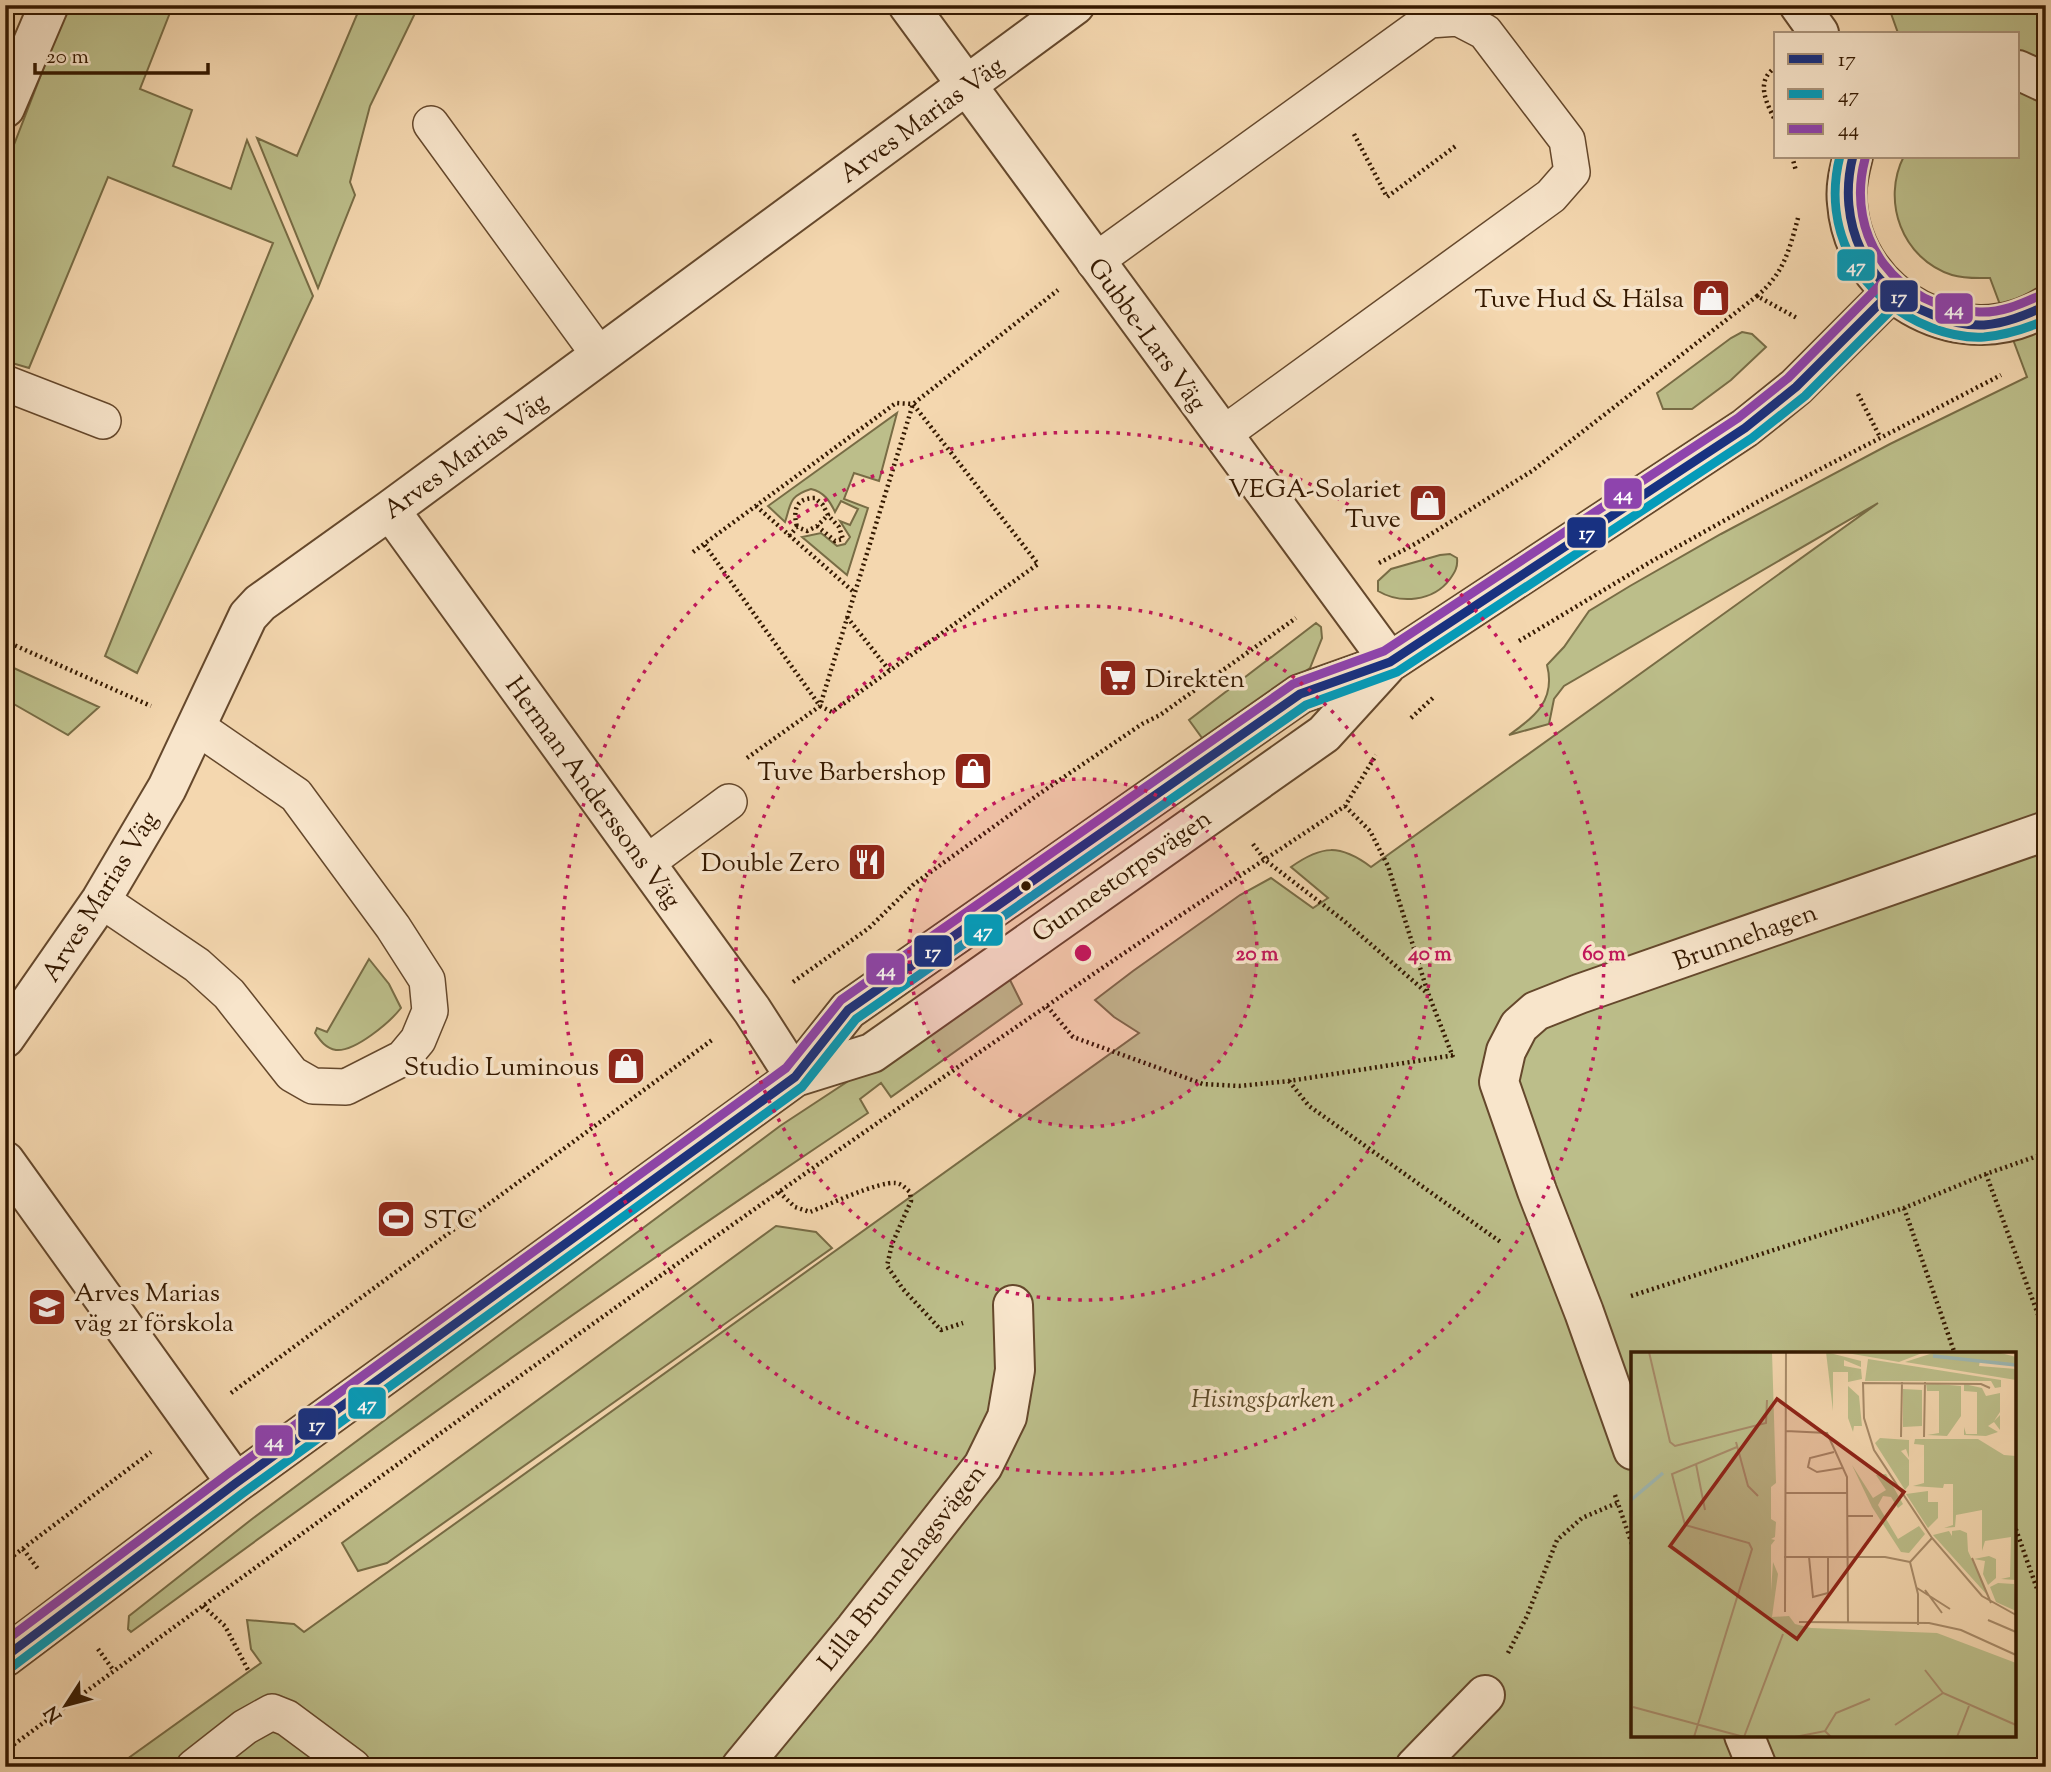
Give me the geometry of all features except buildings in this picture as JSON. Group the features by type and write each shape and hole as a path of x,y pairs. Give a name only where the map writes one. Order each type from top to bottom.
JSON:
{"street":[{"path":"5,108 49,5"},
{"name":"Gubbe-Lars Väg","path":"908,5 1390,662"},
{"name":"Arves Marias Väg","path":"5,1038 102,900 167,788 248,616 260,603 1075,5"},
{"path":"1799,5 1818,32"},
{"path":"2020,70 2046,83"},
{"path":"1852,158 1848,175 1847,203 1852,231 1863,257 1879,281 1891,292 1925,314 1952,323 1970,325 2007,323 2034,314 2046,306"},
{"name":"Gunnestorpsvägen","path":"5,1657 236,1483 795,1077 872,1053 1324,734 1390,662 1745,428 1796,387 1891,292"},
{"name":"Herman Anderssons Väg","path":"390,510 752,1010 795,1077"},
{"name":"Brunnehagen","path":"1631,1444 1499,1082 1506,1051 1519,1026 1536,1011 2046,831"},
{"path":"5,1161 236,1483"},
{"name":"Lilla Brunnehagsvägen","path":"741,1767 984,1466 1007,1417 1015,1370 1013,1305"},
{"path":"1415,1767 1485,1695"},
{"path":"1745,1737 1756,1767"}],"lane":[{"path":"1094,262 1429,20 1458,18 1485,32 1567,140 1572,172 1551,196 1222,435"},
{"path":"431,124 600,356"},
{"path":"5,383 103,421"},
{"path":"102,900 197,965 213,979 229,994 292,1074 313,1086 346,1087 404,1058 418,1040 430,1011 427,980 393,926 296,794 197,727"},
{"path":"645,864 729,802"},
{"path":"194,1767 245,1727 272,1712 287,1717 353,1767"}],"path":[{"path":"2033,5 2046,12"},
{"path":"1774,69 1763,85 1774,117"},
{"path":"1332,90 1387,197 1457,145"},
{"path":"1792,158 1799,181"},
{"path":"1758,296 1773,283 1788,257 1799,215"},
{"path":"765,745 820,706 913,404 1094,262"},
{"path":"1514,644 1652,561 1761,500 2009,372"},
{"path":"692,552 896,403 913,404 1038,564 832,712 820,706 704,544"},
{"path":"797,527 793,514 796,507 809,498 815,498 823,505 839,527 843,539 835,541 817,527"},
{"path":"756,506 855,593"},
{"path":"797,527 807,531 817,527 828,515"},
{"path":"789,536 797,527"},
{"path":"847,617 889,670"},
{"path":"5,641 197,727"},
{"path":"1408,721 1446,689"},
{"path":"5,1751 779,1192 1047,1006 1345,806 1377,753"},
{"path":"1345,806 1370,831 1388,866 1427,993 1452,1055"},
{"path":"1265,860 1343,920 1427,993"},
{"path":"1047,1006 1073,1037 1203,1084 1239,1086 1289,1081 1452,1055 1506,1051"},
{"path":"1289,1081 1309,1106 1512,1250"},
{"path":"1584,1312 1904,1208 2046,1153"},
{"path":"1986,1174 2046,1336"},
{"path":"779,1192 795,1207 810,1212 877,1185 902,1185 910,1192 911,1202 891,1244 887,1266 941,1330 1013,1305"},
{"path":"1904,1208 1954,1352"},
{"path":"1485,1695 1527,1616 1557,1541 1581,1518 1618,1503 1631,1541"},
{"path":"2016,1530 2046,1615"},
{"path":"203,1606 225,1626 272,1712"},
{"path":"2037,1767 2046,1763"}],"green space":[{"path":"68,5 173,5 140,89 192,110 173,166 231,189 247,140 313,296 137,673 105,656 273,243 108,177 29,368 5,361 5,168"},
{"path":"361,5 419,5 370,106 350,182 355,195 318,288 257,138 297,156"},
{"name":"Hisingsparken","path":"1888,5 2046,5 2046,1767 116,1767 261,1663 251,1649 247,1620 294,1624 304,1632 1139,1033 1114,1017 1095,1000 1133,971 1240,895 1271,878 1313,908 1328,898 1291,867 1312,854 1331,850 1350,854 1371,867 1878,503 1564,686 1554,699 1549,724 1509,735 1541,706 1549,688 1547,665 1564,647 1589,611 1721,534 1890,444 2027,377 1990,278 1952,275 1920,256 1909,242 1896,209 1897,173 1903,158 2020,158 2020,32 1898,32"},
{"path":"1742,332 1752,334 1766,347 1731,380 1692,409 1663,409 1657,393"},
{"path":"897,413 879,481 854,473 844,499 868,508 847,575 802,537 821,533 837,546 845,544 850,537 840,521 850,525 858,509 841,501 835,512 820,492 811,489 794,498 785,522 768,506"},
{"path":"1450,554 1457,558 1456,569 1443,587 1435,592 1416,599 1406,599 1378,591 1378,581 1391,569"},
{"path":"1316,623 1321,627 1322,638 1310,668 1205,742 1189,720"},
{"path":"5,664 99,707 68,735 5,699"},
{"path":"369,959 389,984 401,1008 381,1028 362,1041 344,1049 332,1049 317,1036 317,1028 327,1032"},
{"path":"1008,976 1022,1004 891,1097 881,1083 860,1099 868,1113 496,1368 131,1632 128,1629 129,1616 252,1519 780,1126"},
{"path":"776,1226 816,1232 832,1248 387,1563 358,1571 342,1543"}],"transit line":[{"name":"47","path":"1840,158 1836,211 1842,236 1852,260 1866,281 1885,300 1907,316 1932,328 1964,336 2000,335 2046,320"},
{"name":"17","path":"1853,158 1849,205 1853,229 1861,251 1873,271 1908,303 1950,321 1971,325 2000,322 2046,306"},
{"name":"44","path":"1865,159 1861,188 1863,216 1870,241 1884,264 1902,283 1924,298 1950,308 1979,312 2019,305 2041,295"},
{"name":"44","path":"5,1641 229,1473 786,1068 841,1000 1293,684 1384,651 1738,418 1788,378 1882,283"},
{"name":"17","path":"5,1657 236,1483 795,1077 848,1010 1300,694 1390,662 1745,428 1796,387 1891,292"},
{"name":"47","path":"12,1667 243,1493 802,1087 856,1019 1306,705 1397,672 1752,438 1805,396 1900,301"}],"place":[{"name":"Tuve Hud & Hälsa","path":"1711,298"},
{"name":"VEGA-Solariet Tuve","path":"1428,503"},
{"name":"Direkten","path":"1118,678"},
{"name":"Tuve Barbershop","path":"973,771"},
{"name":"Double Zero","path":"867,862"},
{"name":"Studio Luminous","path":"626,1066"},
{"name":"STC","path":"396,1219"},
{"name":"Arves Marias väg 21 förskola","path":"47,1307"}]}
